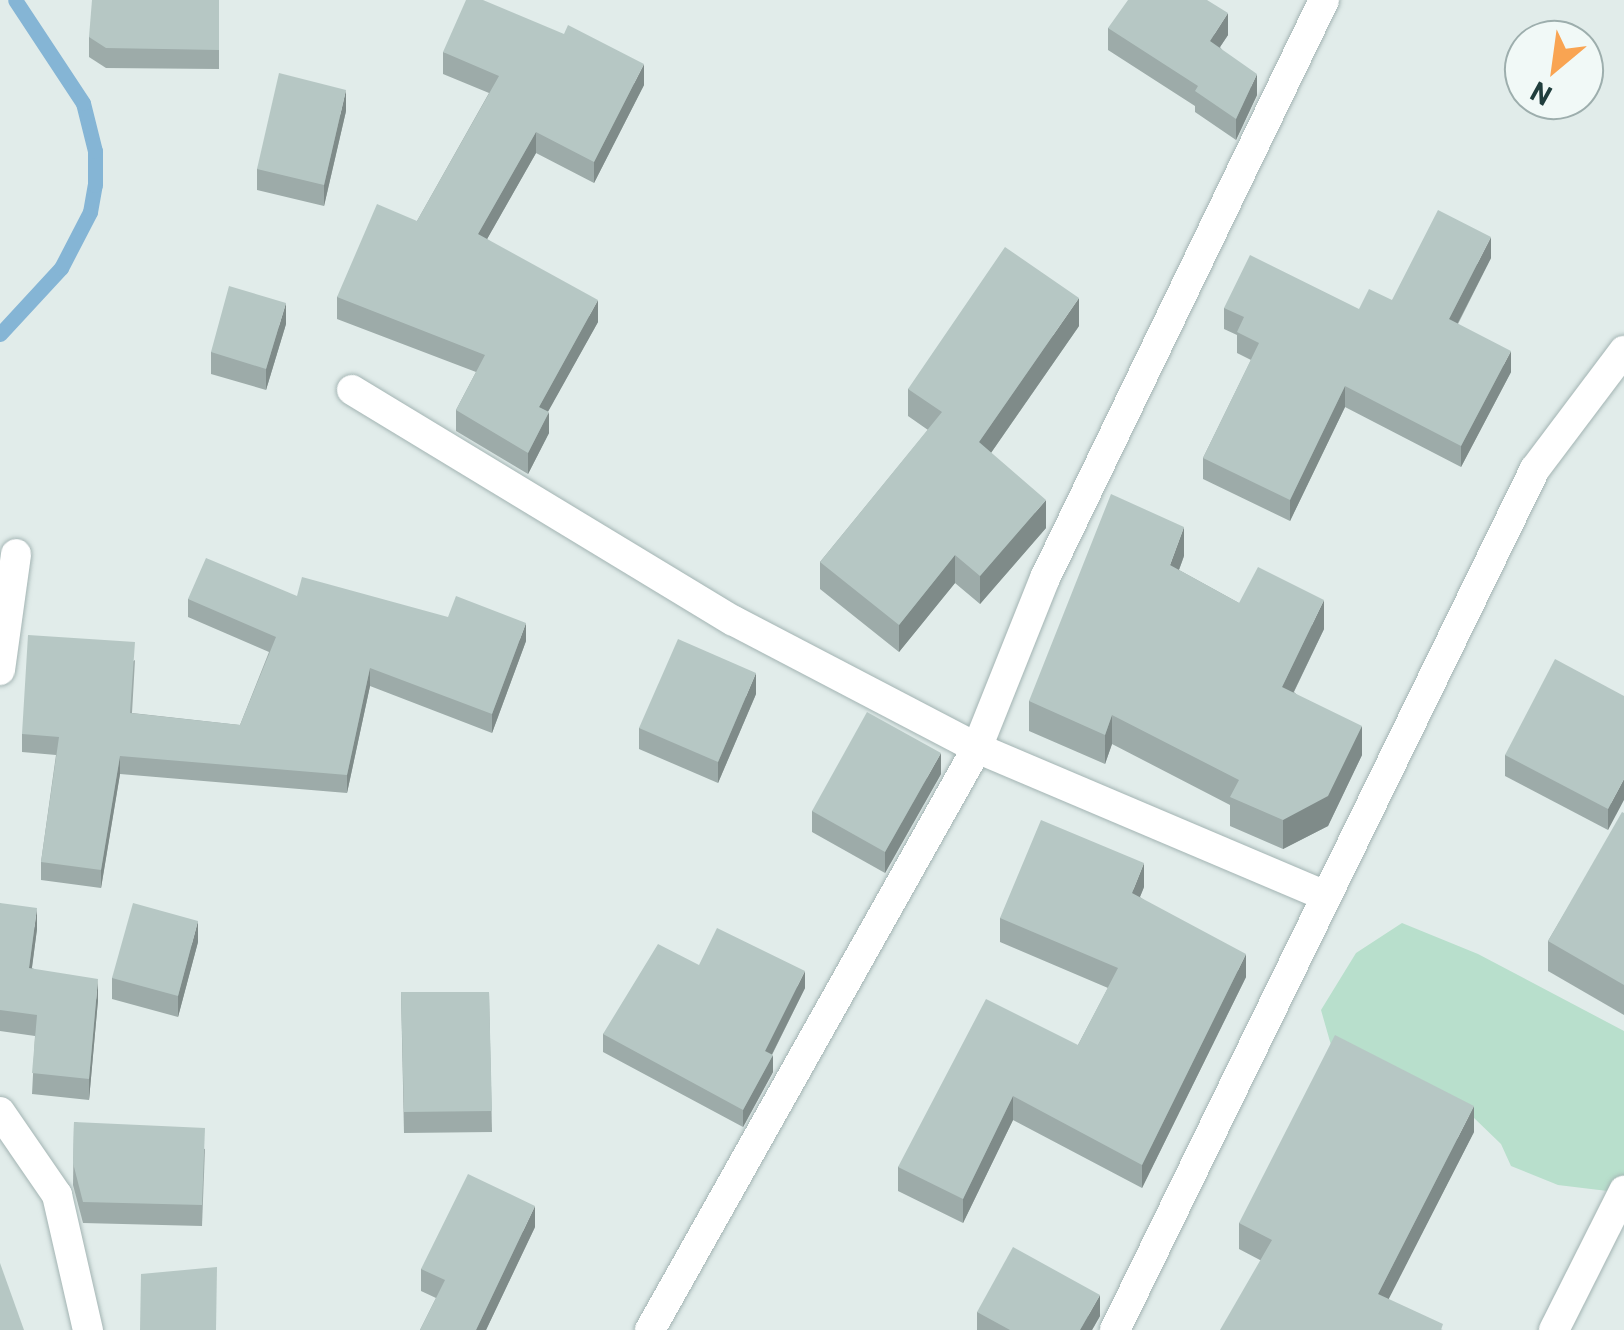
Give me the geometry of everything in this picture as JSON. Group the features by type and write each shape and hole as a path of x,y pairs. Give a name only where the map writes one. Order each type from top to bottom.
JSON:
{"street":[{"path":"650,1330 977,748 1045,578 1324,0"},
{"path":"1115,1330 1323,895 1535,470 1624,351"},
{"path":"352,390 734,621 977,748 1323,895"},
{"path":"0,670 16,554"},
{"path":"0,1112 58,1194 88,1330"},
{"path":"1554,1330 1624,1191"}],"green space":[{"path":"1402,923 1478,954 1624,1031 1624,1193 1558,1185 1511,1166 1501,1144 1473,1117 1331,1045 1321,1010 1356,953"}],"building":[{"path":"92,0 219,0 219,50 106,48 89,37"},
{"path":"466,0 483,0 564,34 568,25 644,64 594,162 536,132 478,234 598,300 539,407 549,412 528,453 456,410 485,355 337,297 377,204 417,221 499,76 443,52"},
{"path":"1128,0 1207,0 1228,13 1210,41 1257,74 1236,119 1195,91 1198,86 1108,28"},
{"path":"279,73 346,90 324,185 257,169"},
{"path":"1438,210 1491,237 1449,319 1511,351 1461,446 1345,386 1290,500 1203,458 1259,343 1237,332 1244,317 1224,308 1250,255 1359,309 1369,289 1392,300"},
{"path":"1005,247 1079,298 979,442 1046,500 980,576 955,555 899,625 820,562 942,412 908,389"},
{"path":"229,286 286,303 266,369 211,352"},
{"path":"1111,494 1184,527 1170,565 1239,603 1258,567 1324,600 1282,687 1362,726 1328,796 1283,820 1230,797 1239,780 1112,715 1105,735 1029,701"},
{"path":"206,558 297,596 302,577 448,617 456,596 526,623 492,714 370,668 347,775 120,756 101,870 41,862 59,737 22,734 28,635 135,642 130,713 240,725 276,637 188,599"},
{"path":"678,639 756,673 718,762 639,728"},
{"path":"1555,659 1624,696 1624,779 1608,809 1505,755"},
{"path":"867,712 941,753 885,852 812,811"},
{"path":"1624,813 1624,985 1548,941"},
{"path":"1041,820 1144,863 1132,893 1246,954 1142,1165 1013,1096 963,1199 898,1167 986,999 1078,1045 1118,968 1000,918"},
{"path":"0,903 37,908 29,968 98,979 89,1079 32,1073 37,1015 0,1010"},
{"path":"133,903 198,921 178,996 112,978"},
{"path":"717,928 805,971 765,1051 773,1055 743,1110 603,1034 658,944 699,965"},
{"path":"401,992 489,992 492,1111 404,1112"},
{"path":"1335,1035 1474,1106 1378,1294 1443,1324 1441,1330 1220,1330 1272,1240 1239,1223"},
{"path":"74,1122 205,1128 202,1205 83,1202 73,1163"},
{"path":"468,1174 535,1206 476,1330 420,1330 445,1280 421,1269"},
{"path":"1013,1247 1100,1295 1080,1330 1010,1330 977,1312"},
{"path":"0,1263 24,1330 0,1330"},
{"path":"217,1267 216,1330 140,1330 141,1274"}],"waterway":[{"path":"0,334 61,268 90,212 95,185 95,151 83,103 15,0"}]}
